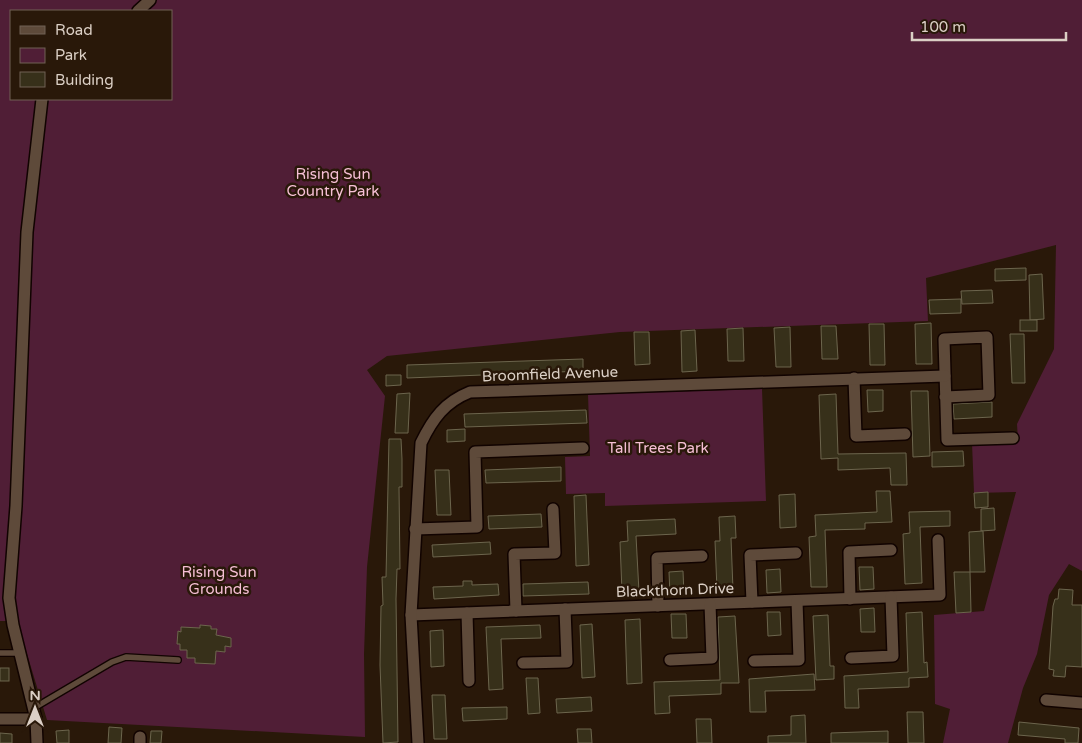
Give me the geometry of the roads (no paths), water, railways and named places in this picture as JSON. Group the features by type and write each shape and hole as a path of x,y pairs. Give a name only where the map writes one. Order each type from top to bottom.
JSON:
{"street":[{"path":"139,10 150,0"},
{"path":"37,743 35,713 20,653 10,598 16,506 27,232 42,100"},
{"path":"946,397 989,395 987,337 944,339 947,440 1014,438"},
{"name":"Broomfield Avenue","path":"418,743 411,615 422,442 433,419 454,398 470,392 945,376"},
{"path":"854,378 856,436 904,434"},
{"path":"415,529 477,527 475,452 583,448"},
{"path":"516,611 514,554 555,552 554,509"},
{"name":"Blackthorn Drive","path":"411,615 940,595 938,540"},
{"path":"850,599 849,552 891,550"},
{"path":"752,602 750,555 796,553"},
{"path":"658,606 657,558 702,556"},
{"path":"851,658 893,656 891,597"},
{"path":"754,661 799,660 797,600"},
{"path":"670,660 712,658 710,604"},
{"path":"522,663 567,662 565,609"},
{"path":"467,612 469,681"},
{"path":"1046,700 1082,703"},
{"path":"0,719 35,713"}],"lane":[{"path":"0,653 20,653"},
{"path":"35,713 112,662 126,657 178,660"}],"park label":[{"name":"Rising Sun Country Park","path":"333,182"},
{"name":"Tall Trees Park","path":"658,448"},
{"name":"Rising Sun Grounds","path":"219,580"}]}
